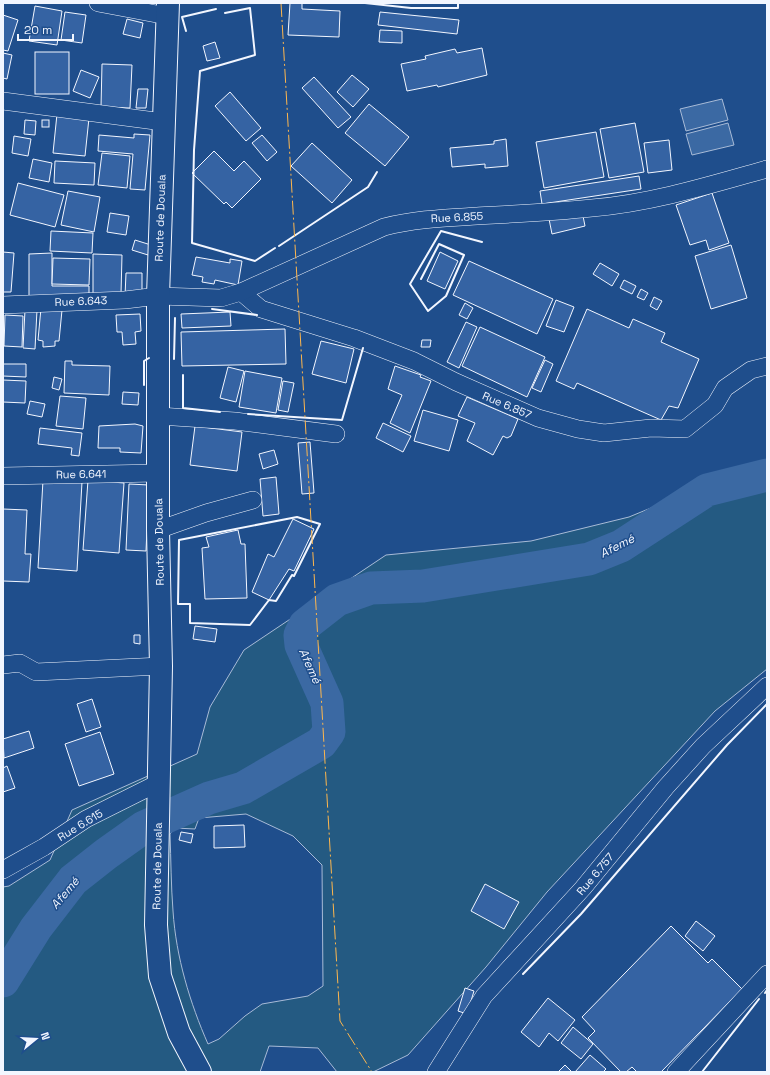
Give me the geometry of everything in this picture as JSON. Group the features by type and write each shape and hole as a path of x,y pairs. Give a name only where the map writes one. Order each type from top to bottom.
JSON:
{"highway":[{"name":"Route de Douala","path":"168,9 158,296 158,530 161,666 156,926 160,976 179,1033 200,1072"}],"street":[{"path":"98,3 168,9"},
{"path":"3,100 163,122"},
{"name":"Rue 6.855","path":"158,296 221,298 242,292 384,227 402,222 430,218 594,208 649,200 767,169"},
{"name":"Rue 6.857","path":"242,292 261,309 362,340 414,361 456,382 538,418 578,429 604,433 651,428 685,429 715,405 725,388 750,370 767,366"},
{"name":"Rue 6.643","path":"3,304 125,300 158,296"},
{"path":"159,416 235,421 336,434"},
{"name":"Rue 6.641","path":"3,476 158,472"},
{"path":"158,530 206,513 253,500"},
{"path":"3,665 20,663 36,672 161,666"},
{"name":"Rue 6.757","path":"436,1072 484,996 583,888 666,787 703,746 767,686"},
{"name":"Rue 6.615","path":"3,870 44,847 86,820 158,790"},
{"path":"676,1072 767,974"}],"shaded area":[{"path":"722,99 728,120 686,131 680,109"},
{"path":"728,123 734,145 692,155 686,134"},
{"path":"767,466 767,669 715,711 547,892 486,967 408,1055 373,1072 337,1072 318,1048 269,1046 260,1072 3,1072 3,887 9,886 50,860 72,810 197,754 210,707 244,650 386,555 531,541 629,517 731,475","holes":["246,814 293,836 322,865 323,986 308,996 262,1004 245,1016 219,1039 208,1044 195,1012 177,945 172,902 170,834 175,828 195,829 199,818"]}],"building":[{"path":"290,3 302,3 302,9 340,11 339,37 288,35"},
{"path":"35,6 62,11 57,45 29,41"},
{"path":"65,12 86,15 82,43 61,40"},
{"path":"380,12 459,20 457,34 378,25"},
{"path":"3,15 18,20 8,51 3,50"},
{"path":"127,19 143,23 140,38 123,34"},
{"path":"380,30 402,31 402,43 379,42"},
{"path":"215,42 220,58 207,61 203,46"},
{"path":"482,48 487,75 438,87 437,85 407,91 401,64 426,59 425,56 455,49 457,53"},
{"path":"35,52 69,52 69,94 35,94"},
{"path":"3,53 12,55 7,79 3,78"},
{"path":"102,64 132,65 130,108 101,107"},
{"path":"81,70 99,77 90,98 73,91"},
{"path":"352,75 369,89 353,107 337,92"},
{"path":"314,77 351,117 338,128 302,88"},
{"path":"138,89 148,89 146,108 136,108"},
{"path":"230,92 261,128 246,141 215,106"},
{"path":"369,104 409,137 385,166 345,133"},
{"path":"57,114 89,118 85,156 53,153"},
{"path":"25,120 36,121 35,135 24,134"},
{"path":"42,120 49,120 49,127 42,127"},
{"path":"635,123 644,172 609,178 600,129"},
{"path":"596,132 604,177 544,188 536,142"},
{"path":"134,134 150,135 145,190 130,189 133,154 98,151 99,135 134,138"},
{"path":"262,135 277,152 267,161 252,143"},
{"path":"14,136 31,139 28,156 12,153"},
{"path":"506,139 508,166 485,168 485,164 452,167 450,148 494,144 494,141"},
{"path":"669,140 672,170 648,173 644,143"},
{"path":"312,143 352,180 332,203 291,166"},
{"path":"214,151 234,171 244,161 261,179 232,208 226,202 224,204 192,173"},
{"path":"102,153 130,156 127,188 98,185"},
{"path":"33,159 52,163 49,182 29,178"},
{"path":"55,161 95,163 94,185 54,183"},
{"path":"639,176 641,189 542,204 540,191"},
{"path":"18,183 64,195 55,227 10,215"},
{"path":"68,191 100,197 94,232 61,225"},
{"path":"712,193 729,243 709,250 706,240 690,245 676,205"},
{"path":"582,211 585,226 552,234 549,219"},
{"path":"110,213 129,216 126,235 107,232"},
{"path":"51,231 93,233 92,253 50,251"},
{"path":"135,240 151,245 148,255 132,250"},
{"path":"731,245 747,298 711,309 695,256"},
{"path":"3,252 14,253 11,292 3,292"},
{"path":"440,252 458,261 445,289 427,281"},
{"path":"52,253 52,286 89,286 89,300 29,300 29,254"},
{"path":"93,254 122,255 121,294 93,294"},
{"path":"196,257 230,263 230,259 242,261 238,285 215,280 214,284 202,282 203,277 192,275"},
{"path":"53,258 90,259 89,285 52,284"},
{"path":"469,261 553,299 537,334 453,295"},
{"path":"600,263 619,274 612,286 593,274"},
{"path":"126,273 142,273 142,297 125,296"},
{"path":"624,280 636,286 632,294 620,288"},
{"path":"641,289 648,293 644,300 637,297"},
{"path":"654,297 662,301 657,310 650,306"},
{"path":"556,300 574,307 564,332 546,326"},
{"path":"465,303 473,308 467,319 459,315"},
{"path":"41,308 62,310 59,341 55,341 55,346 43,347 43,341 38,340"},
{"path":"587,309 629,328 633,319 665,333 661,342 699,359 678,408 669,406 661,420 577,383 574,389 556,381"},
{"path":"25,310 37,310 35,349 23,348"},
{"path":"230,312 231,326 182,328 181,314"},
{"path":"140,314 141,331 135,332 136,344 123,345 122,332 117,332 116,315"},
{"path":"5,315 23,316 22,347 4,346"},
{"path":"466,322 477,327 459,368 447,362"},
{"path":"480,327 545,357 527,397 462,366"},
{"path":"285,329 286,364 182,366 181,332"},
{"path":"422,340 431,340 430,347 421,347"},
{"path":"321,341 354,349 346,383 312,374"},
{"path":"545,360 553,364 541,392 532,388"},
{"path":"65,361 72,361 72,365 110,366 109,395 64,393"},
{"path":"3,364 26,364 26,377 3,376"},
{"path":"395,366 421,375 420,377 431,381 410,433 390,423 402,395 388,389"},
{"path":"228,367 244,371 236,402 220,398"},
{"path":"245,371 282,378 276,413 239,407"},
{"path":"54,377 62,379 59,390 52,388"},
{"path":"3,380 26,381 25,403 3,402"},
{"path":"283,381 294,383 288,412 278,410"},
{"path":"123,392 139,393 138,405 122,404"},
{"path":"60,396 86,398 83,429 56,426"},
{"path":"467,397 518,419 511,436 507,438 503,436 493,455 467,441 475,423 458,416"},
{"path":"30,401 45,404 42,417 27,414"},
{"path":"423,410 458,420 449,451 414,441"},
{"path":"383,423 411,436 403,452 376,438"},
{"path":"135,424 143,426 141,453 120,452 120,448 98,448 99,426"},
{"path":"195,426 242,432 237,471 190,465"},
{"path":"40,428 82,433 79,456 71,455 72,448 38,444"},
{"path":"310,442 314,493 302,494 298,443"},
{"path":"274,450 278,464 263,469 259,454"},
{"path":"276,477 279,514 263,516 260,479"},
{"path":"43,480 82,482 77,571 38,568"},
{"path":"88,480 124,483 119,553 83,550"},
{"path":"129,484 149,485 146,551 126,550"},
{"path":"3,509 27,510 25,554 31,554 29,582 3,581"},
{"path":"293,519 314,529 294,571 289,569 269,600 252,592 268,554 274,557"},
{"path":"238,530 241,544 245,544 247,598 205,599 202,548 209,547 206,537"},
{"path":"195,626 217,629 215,642 193,639"},
{"path":"134,635 140,635 140,644 134,643"},
{"path":"92,699 101,727 86,732 77,704"},
{"path":"29,731 34,748 4,758 3,739"},
{"path":"100,732 114,774 79,786 65,744"},
{"path":"7,766 15,788 3,792 3,768"},
{"path":"244,825 245,847 214,848 214,826"},
{"path":"181,832 193,834 191,843 179,840"},
{"path":"485,884 519,902 504,929 471,911"},
{"path":"696,921 715,936 703,951 685,936"},
{"path":"671,926 708,963 712,959 742,989 661,1072 637,1072 632,1067 626,1072 621,1072 588,1038 595,1031 582,1017"},
{"path":"465,988 474,991 467,1014 458,1011"},
{"path":"548,998 575,1020 558,1041 549,1033 539,1047 521,1032"},
{"path":"573,1027 593,1044 581,1059 561,1043"},
{"path":"590,1055 606,1069 603,1072 575,1072"},
{"path":"565,1065 572,1072 558,1072"}],"waterway":[{"name":"Afemé","path":"3,981 36,928 73,880 106,854 144,827 209,798 243,788 321,743 329,732 327,703 301,645 300,635 305,625 337,600 371,588 423,586 589,559 621,546 707,490 767,475"}],"wall":[{"path":"365,3 411,8 458,8 458,3"},
{"path":"225,13 250,8 255,55 200,71 194,150 192,243 255,261 275,248"},
{"path":"186,31 182,17 216,9"},
{"path":"279,246 368,187 377,172"},
{"path":"421,279 439,244 464,255 446,296 428,311 410,284 441,231 482,242"},
{"path":"212,309 257,315"},
{"path":"174,359 175,318"},
{"path":"248,414 342,420 363,348"},
{"path":"144,385 144,361 149,358"},
{"path":"183,375 183,408 220,412"},
{"path":"297,517 320,524 294,576 292,575 276,601 269,600 250,625 190,623 190,604 178,604 179,540 297,517"},
{"path":"523,974 581,914 727,745 767,704"},
{"path":"702,1072 759,999"}],"power":[{"path":"281,3 340,1021 372,1072"}]}
